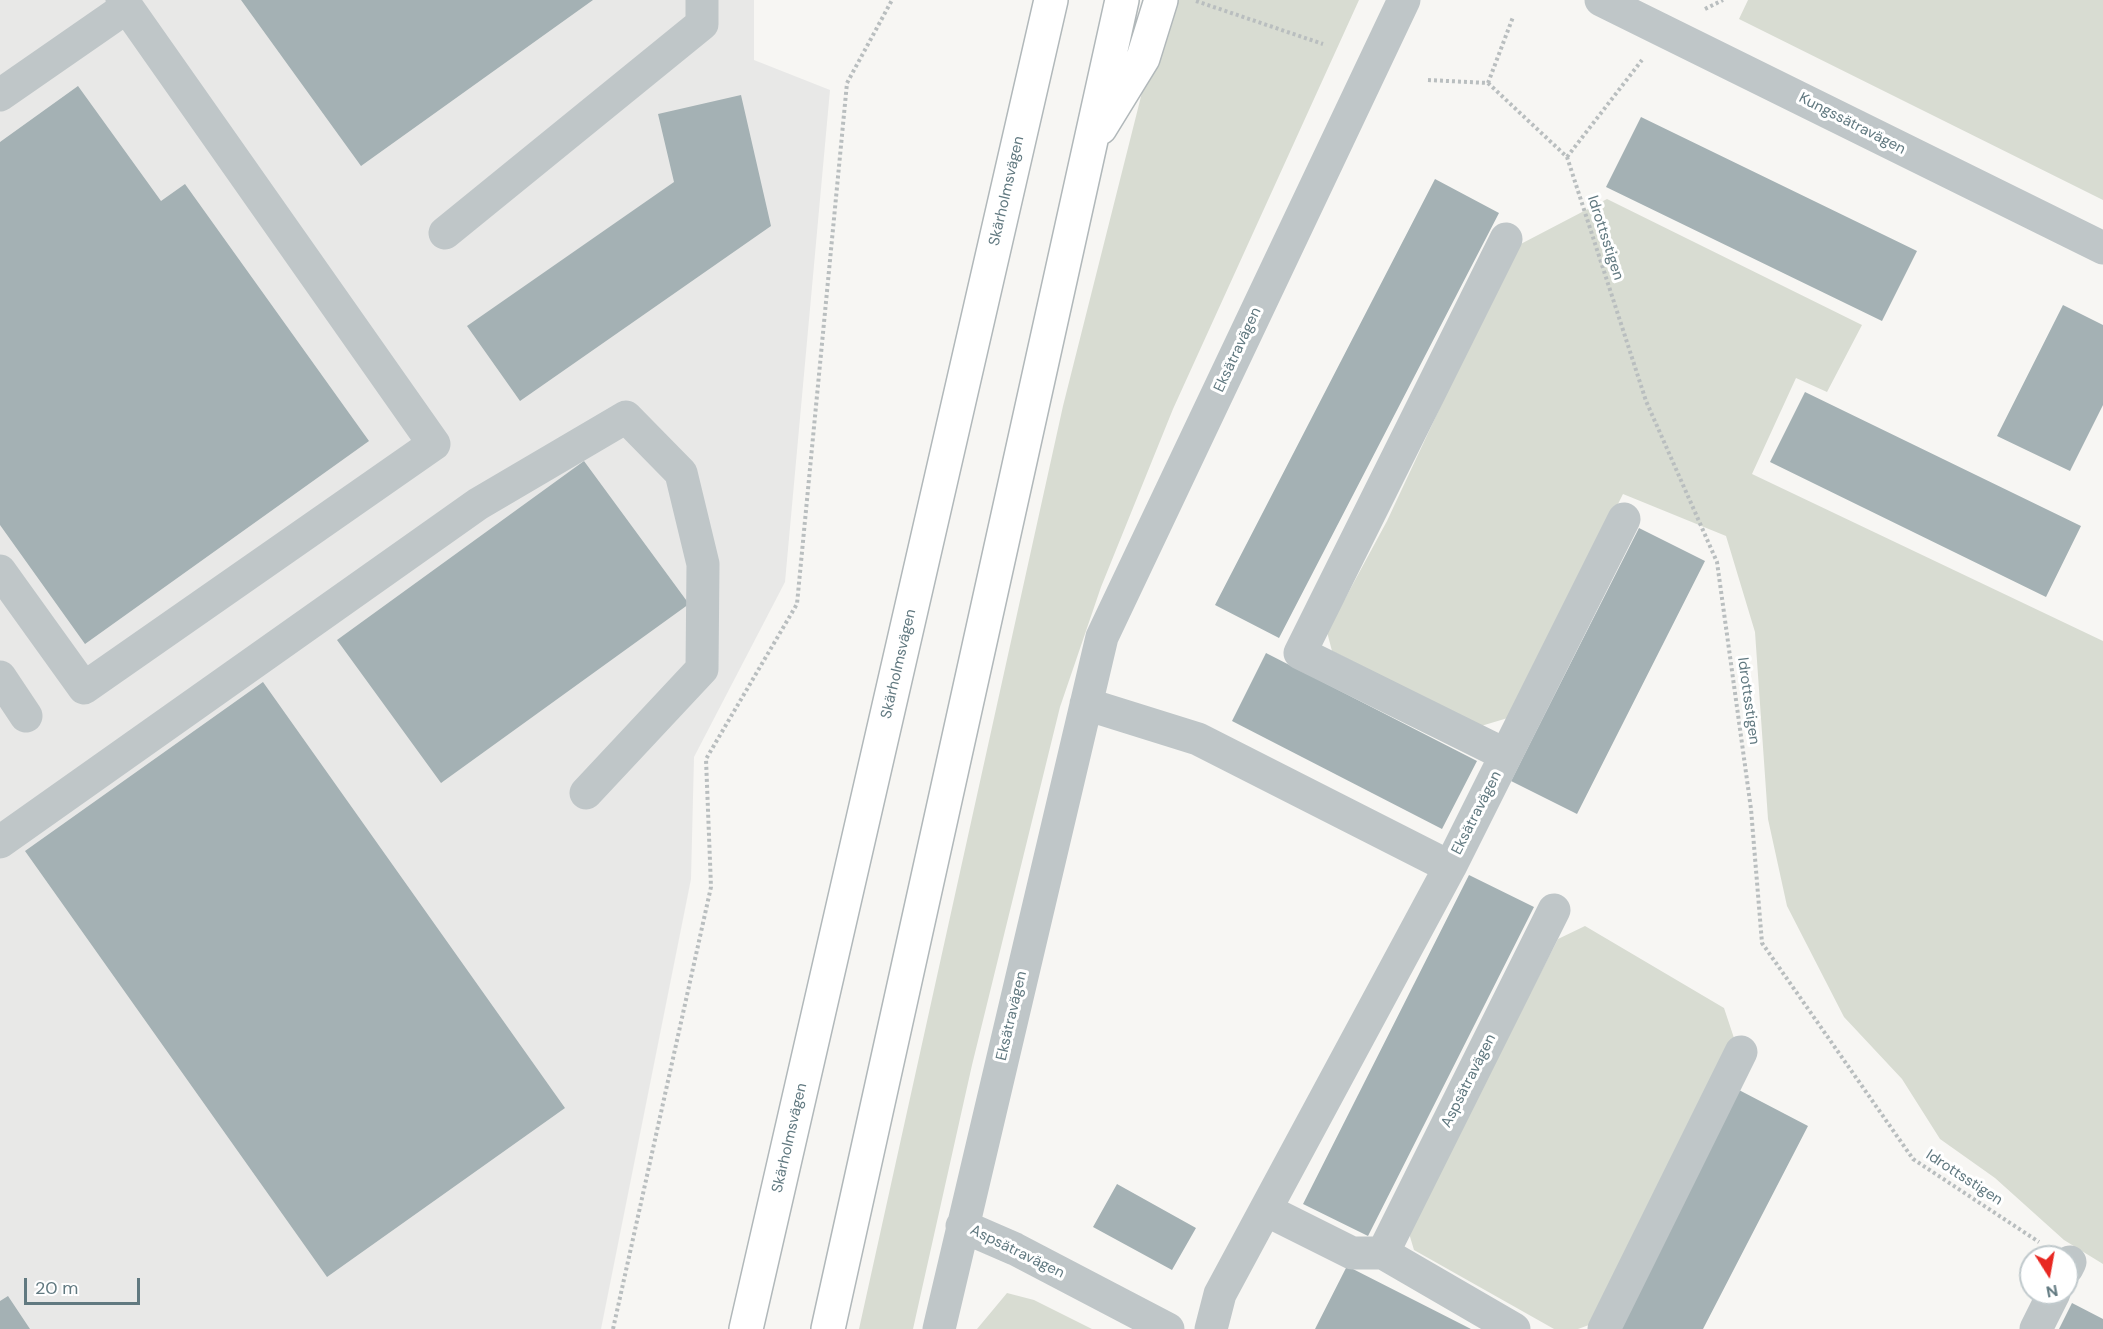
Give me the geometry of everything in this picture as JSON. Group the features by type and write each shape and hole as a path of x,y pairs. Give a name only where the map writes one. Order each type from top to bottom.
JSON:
{"main road":[{"name":"Skärholmsvägen","path":"746,1329 1051,0"},
{"path":"828,1329 1122,0"},
{"path":"1087,150 1143,58 1161,0"}],"street":[{"path":"445,233 702,24 702,0"},
{"name":"Eksätravägen","path":"939,1329 1102,637 1404,0"},
{"name":"Kungssätravägen","path":"1601,0 2103,248"},
{"path":"0,95 125,4 434,444 84,688 0,571"},
{"name":"Eksätravägen","path":"1506,238 1300,653 1506,755"},
{"path":"0,842 478,504 626,417 681,473 703,564 702,669 586,793"},
{"name":"Eksätravägen","path":"1086,704 1198,739 1450,867 1624,519"},
{"path":"0,677 26,716"},
{"path":"1211,1329 1220,1294 1450,867"},
{"name":"Aspsätravägen","path":"1383,1253 1554,910"},
{"path":"1604,1329 1741,1052"},
{"path":"1266,1210 1352,1253 1383,1253 1514,1329"},
{"name":"Aspsätravägen","path":"962,1226 1015,1249 1168,1329"},
{"path":"2036,1329 2048,1305"}],"path":[{"path":"613,1329 711,887 706,759 797,604 847,83 892,0"},
{"path":"1193,0 1323,44"},
{"path":"1567,157 1665,30 1723,0"},
{"path":"1428,80 1488,82 1513,17"},
{"name":"Idrottsstigen","path":"1488,82 1567,157 1646,401 1718,562 1751,809 1762,942 1912,1159 2043,1244"}],"shaded area":[{"path":"0,0 754,0 754,60 830,90 785,582 694,757 691,879 601,1329 0,1329"},
{"path":"1172,0 1359,0 1173,409 1101,587 1060,707 972,1065 913,1329 859,1329 1063,406 1159,25"},
{"path":"1748,0 2103,0 2103,200 1739,19"},
{"path":"1607,199 1862,325 1827,392 1796,378 1752,474 2103,641 2103,1264 2079,1249 2079,1245 2072,1245 2064,1240 1995,1178 1940,1139 1902,1079 1844,1017 1787,906 1768,819 1755,632 1726,536 1623,494 1511,717 1481,726 1332,651 1327,632 1387,521 1515,247"},
{"path":"1585,926 1724,1008 1734,1038 1589,1325 1578,1329 1554,1329 1414,1250 1408,1230 1558,939"},
{"path":"1007,1293 1034,1300 1092,1329 977,1329"}],"building":[{"path":"241,0 593,0 361,166"},
{"path":"78,86 161,201 185,184 369,441 85,644 0,525 0,142"},
{"path":"741,95 771,226 520,401 467,326 674,182 658,114"},
{"path":"1641,117 1917,251 1882,321 1606,187"},
{"path":"1435,179 1499,213 1279,638 1215,605"},
{"path":"2063,305 2103,325 2103,405 2070,471 1997,436"},
{"path":"1805,392 2081,526 2046,597 1770,462"},
{"path":"584,461 689,604 441,783 337,640"},
{"path":"1639,528 1705,561 1577,814 1511,781"},
{"path":"1266,653 1477,761 1442,829 1232,721"},
{"path":"263,682 565,1108 327,1277 25,851"},
{"path":"1469,875 1534,907 1368,1236 1303,1204"},
{"path":"1739,1090 1808,1126 1703,1329 1616,1329"},
{"path":"1117,1184 1196,1228 1172,1270 1093,1227"},
{"path":"1347,1266 1471,1329 1315,1329"},
{"path":"8,1296 30,1329 0,1329 0,1301"},
{"path":"2071,1305 2076,1305 2103,1319 2103,1329 2059,1329"}]}
